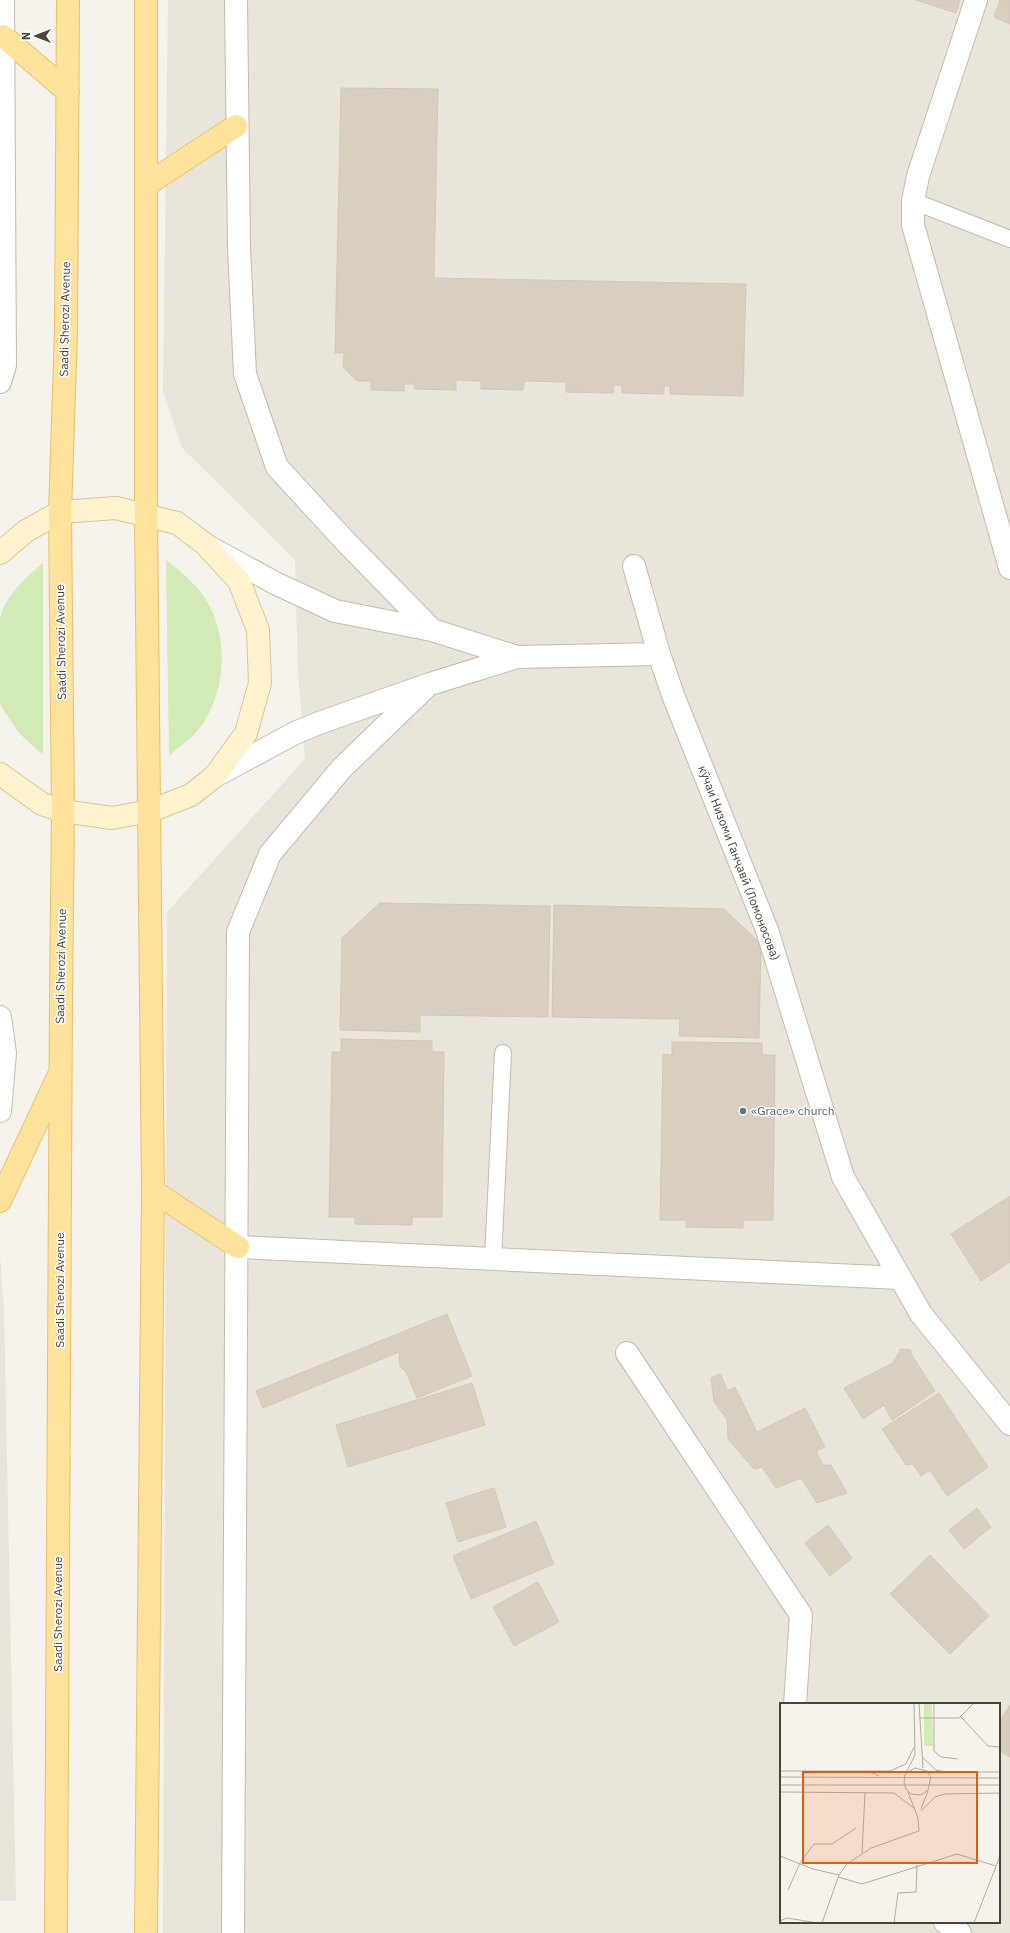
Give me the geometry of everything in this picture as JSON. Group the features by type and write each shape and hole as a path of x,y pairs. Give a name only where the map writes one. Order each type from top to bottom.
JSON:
{"main road":[{"name":"Saadi Sherozi Avenue","path":"56,1933 63,811 60,512 66,332 68,0"},
{"path":"146,0 146,515 153,1191 146,1933"},
{"path":"3,36 68,92"},
{"path":"146,185 236,126"},
{"path":"0,553 26,531 60,512 116,508 177,523 205,544 239,581 258,630 260,683 246,733 215,776 191,795 150,811 112,818 63,811 42,804 1,774"},
{"path":"0,1201 61,1070"},
{"path":"153,1191 238,1247"}],"street":[{"path":"0,382 5,365 3,0"},
{"path":"236,0 236,126 239,248 245,374 277,467 346,542 432,630"},
{"path":"976,0 918,176 913,201 913,225 1010,568"},
{"path":"205,544 277,584 335,611 432,630 516,657"},
{"name":"кӯчаи Низоми Ганҷавӣ (Ломоносова)","path":"634,566 659,654 673,696 767,930 843,1177 921,1314 1010,1424"},
{"path":"215,776 295,733 319,723 430,684 516,657 659,654"},
{"path":"233,1933 238,1247 238,932 270,854 342,768 430,684"},
{"path":"0,1017 5,1054 0,1111"},
{"path":"238,1247 900,1278"},
{"path":"627,1353 801,1615 795,1703"},
{"path":"946,1923 960,1933"}],"lane":[{"path":"913,201 1010,239"},
{"path":"493,1259 504,1053"}],"shaded area":[{"path":"168,0 1010,0 1010,1933 163,1933 167,912 305,759 298,672 295,560 182,448 163,391"},
{"path":"0,1255 4,1310 16,1901 0,1901"}],"green space":[{"path":"166,560 191,581 206,600 216,621 222,653 219,685 208,716 196,733 169,756"},
{"path":"43,563 43,755 19,733 1,706 0,618 7,601 17,587"}],"building":[{"path":"916,0 960,0 956,13"},
{"path":"1000,0 1010,0 1010,24 994,17"},
{"path":"341,88 438,89 434,278 746,284 743,396 670,394 670,386 664,386 664,394 622,393 622,385 614,385 613,393 566,392 566,382 524,381 523,390 481,389 481,381 456,380 456,390 414,389 415,384 404,384 404,391 371,390 371,381 357,381 343,367 344,353 335,353"},
{"path":"380,903 550,906 548,1017 420,1015 420,1032 340,1030 342,938"},
{"path":"554,905 724,909 761,944 759,1038 679,1036 680,1019 552,1017"},
{"path":"341,1039 432,1041 432,1052 444,1052 442,1217 412,1217 412,1225 355,1224 355,1217 329,1217 332,1052 341,1052"},
{"path":"672,1042 762,1043 762,1055 775,1055 773,1220 743,1220 743,1228 686,1227 686,1220 660,1220 663,1054 672,1055"},
{"path":"1010,1196 1010,1262 981,1281 951,1234"},
{"path":"447,1314 472,1376 417,1398 406,1372 400,1366 399,1352 263,1408 256,1391"},
{"path":"901,1349 911,1350 911,1354 935,1391 892,1420 884,1405 863,1419 844,1388 893,1363"},
{"path":"720,1374 728,1391 735,1387 757,1432 805,1408 825,1447 816,1451 823,1465 831,1465 847,1493 817,1503 801,1478 776,1488 762,1467 754,1469 728,1439 727,1419 714,1402 711,1378"},
{"path":"472,1383 485,1425 348,1467 336,1425"},
{"path":"939,1393 988,1467 947,1496 930,1470 921,1476 913,1464 906,1465 882,1429"},
{"path":"494,1488 506,1527 458,1542 446,1503"},
{"path":"977,1508 991,1527 964,1549 949,1530"},
{"path":"536,1521 554,1564 471,1599 453,1556"},
{"path":"828,1525 852,1558 830,1576 805,1543"},
{"path":"930,1555 989,1616 950,1654 890,1594"},
{"path":"538,1582 559,1622 514,1646 493,1607"},
{"path":"1010,1705 1010,1757 1000,1751 1000,1720"}],"place":[{"name":"«Grace» church","path":"743,1111"}]}
